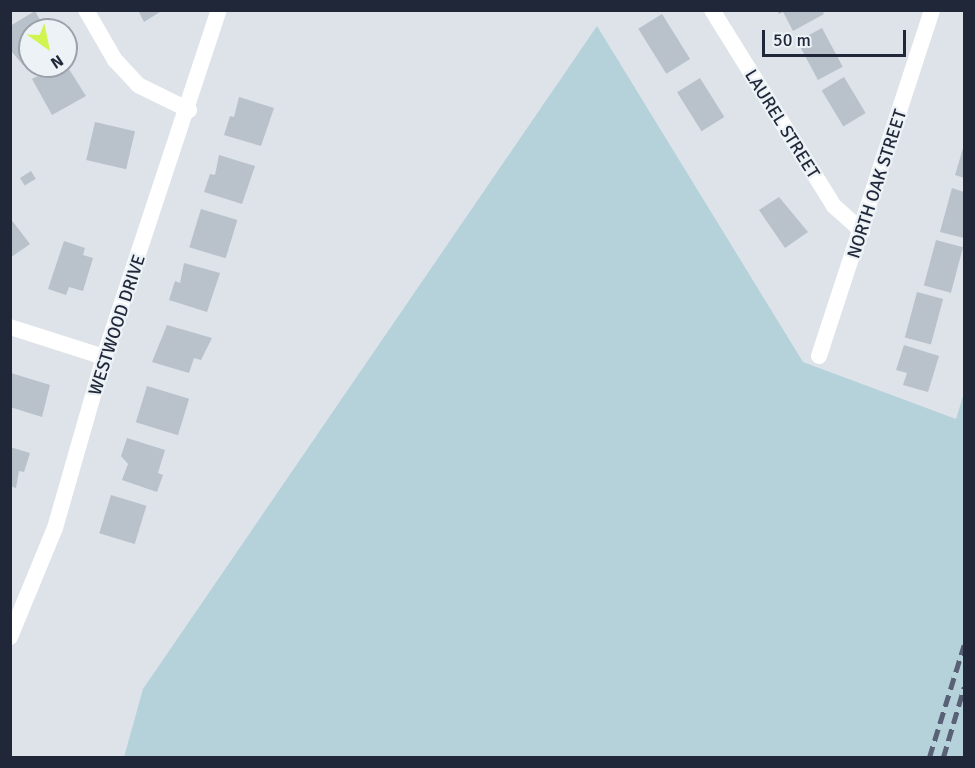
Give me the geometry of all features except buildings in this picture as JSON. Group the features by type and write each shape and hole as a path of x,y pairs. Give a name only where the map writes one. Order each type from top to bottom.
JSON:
{"street":[{"path":"86,10 116,60 138,85 189,110"},
{"name":"WESTWOOD DRIVE","path":"10,638 55,528 104,357 189,110 219,10"},
{"name":"LAUREL STREET","path":"712,10 834,206 862,231"},
{"name":"NORTH OAK STREET","path":"819,356 862,231 932,10"},
{"path":"10,327 104,357"}],"shaded area":[{"path":"597,26 803,362 956,419 964,393 964,757 124,757 143,689"}],"railway":[{"path":"929,758 964,645"},
{"path":"943,758 964,687"}]}
